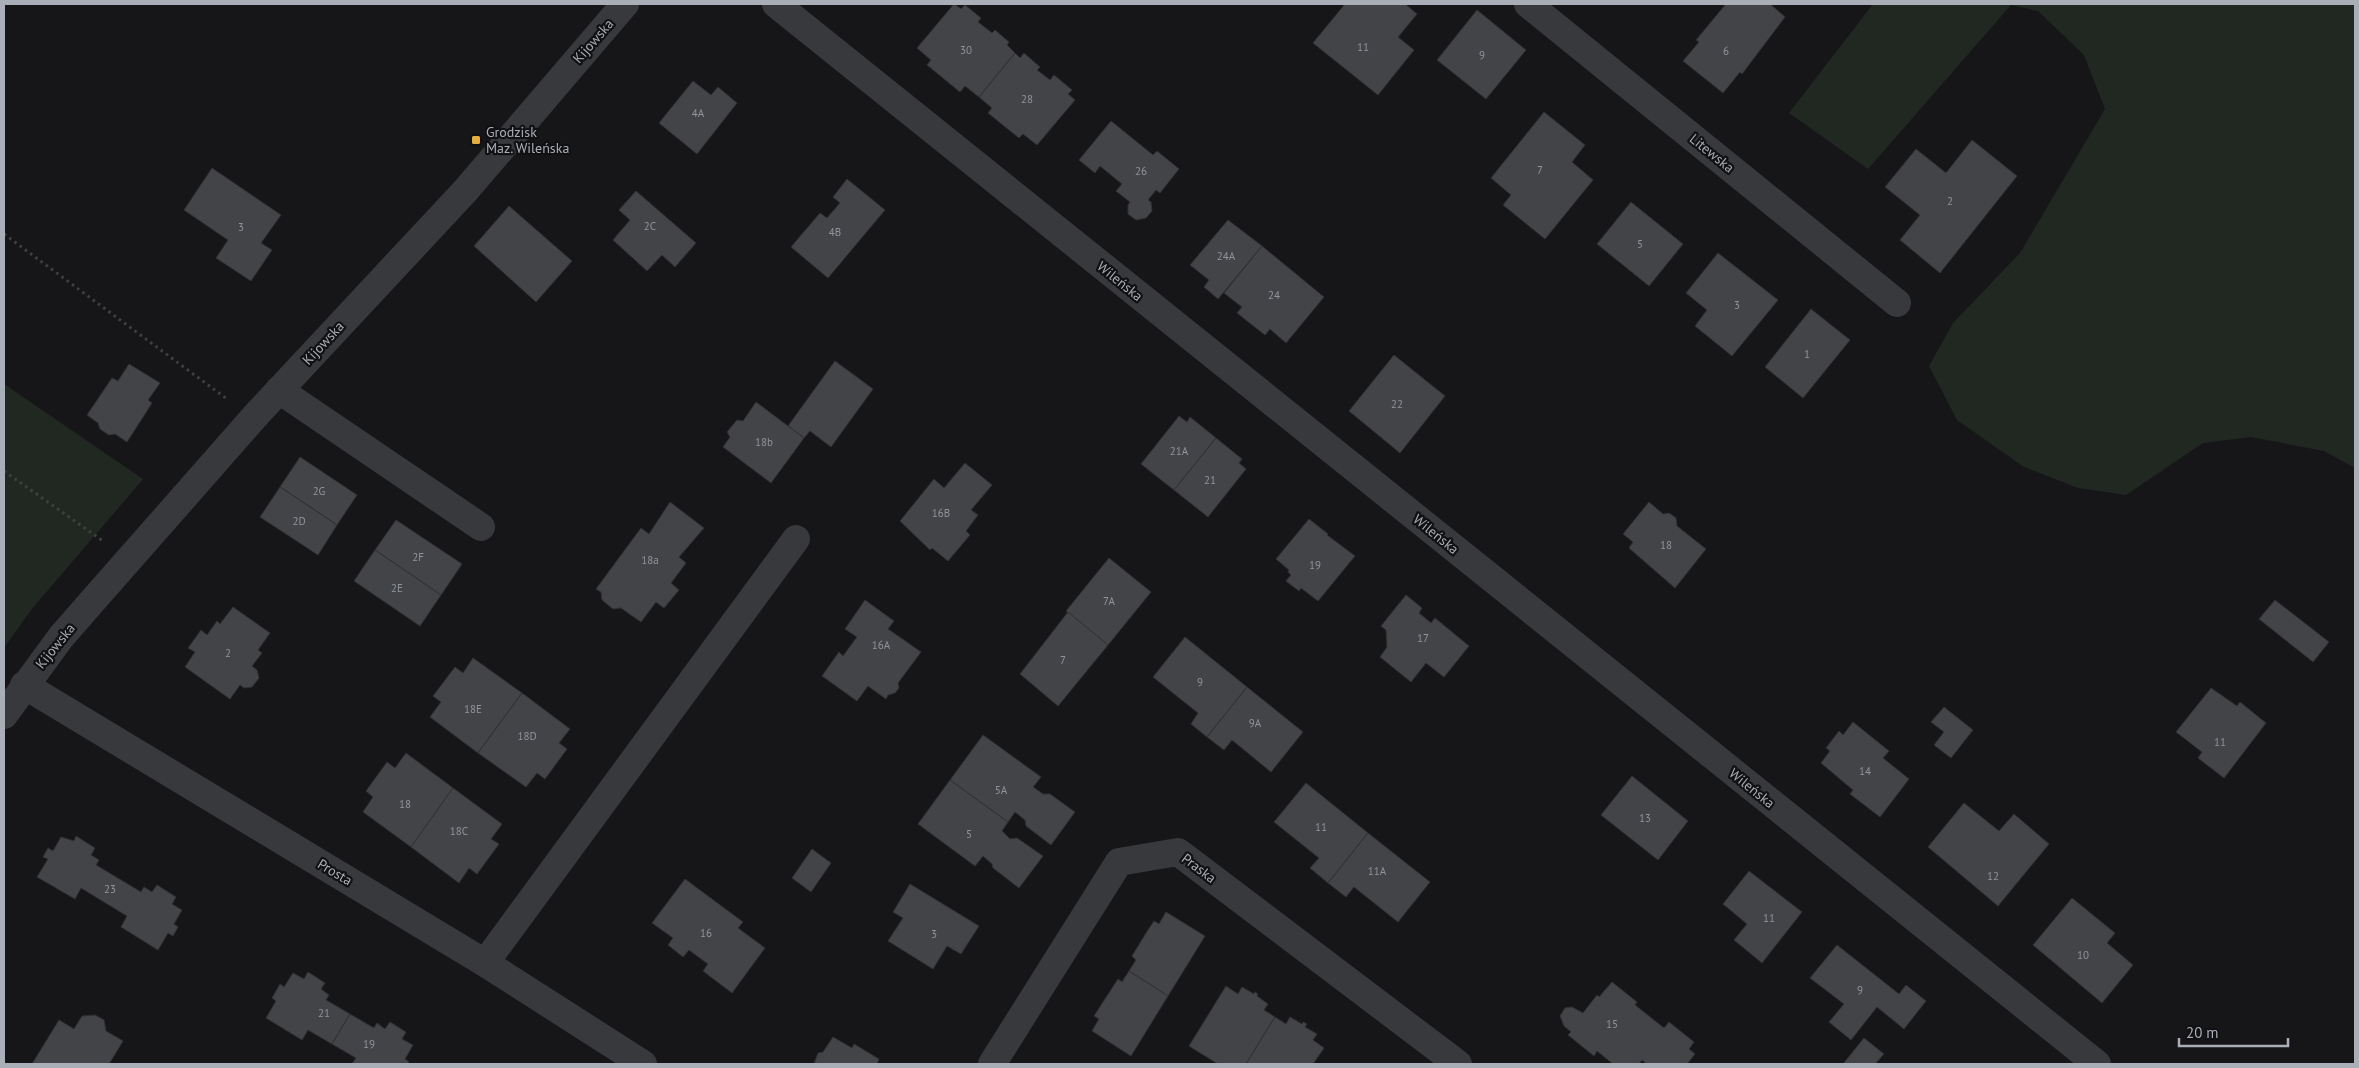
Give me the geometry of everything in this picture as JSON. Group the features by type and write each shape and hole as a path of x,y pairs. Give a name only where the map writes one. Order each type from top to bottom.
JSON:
{"street":[{"name":"Kijowska","path":"4,715 24,685 62,636 257,414 466,190 625,4"},
{"name":"Wileńska","path":"776,4 2097,1064"},
{"name":"Litewska","path":"1528,4 1897,303"},
{"path":"279,390 480,527"},
{"path":"485,962 796,539"},
{"name":"Prosta","path":"24,685 485,962 643,1064"},
{"name":"Praska","path":"992,1064 1119,862 1178,852 1458,1064"}],"path":[{"path":"4,234 238,407 257,414"},
{"path":"4,471 129,560"}],"shaded area":[{"path":"1873,4 2355,4 2355,468 2324,451 2251,437 2203,443 2126,495 2078,488 2024,467 1957,420 1929,366 1953,323 2020,253 2105,109 2084,55 2038,11 2011,5 1868,169 1789,113"},
{"path":"4,384 143,479 31,610 4,648"}],"building":[{"path":"954,4 961,9 965,5 981,18 978,22 992,33 995,30 1009,42 1007,45 1015,53 979,97 965,86 960,92 927,65 931,60 917,48"},
{"path":"1345,4 1405,4 1417,14 1398,37 1414,50 1378,95 1313,43"},
{"path":"1726,4 1770,4 1785,17 1742,74 1740,72 1723,93 1683,61 1699,42 1696,40"},
{"path":"1477,10 1526,50 1486,99 1437,60"},
{"path":"1015,53 1020,58 1024,53 1040,67 1037,70 1050,80 1054,75 1072,90 1068,94 1075,100 1037,145 1023,134 1019,138 988,113 992,108 979,97"},
{"path":"693,81 711,95 718,87 737,103 697,154 659,123"},
{"path":"1544,112 1585,145 1572,162 1593,180 1545,239 1503,205 1511,195 1491,178"},
{"path":"1111,121 1153,155 1157,151 1179,169 1160,193 1156,190 1148,200 1151,202 1152,211 1146,218 1136,220 1128,214 1130,202 1116,191 1122,184 1100,166 1095,173 1079,160"},
{"path":"1972,140 2017,176 1940,273 1900,240 1920,215 1885,187 1916,149 1946,173"},
{"path":"212,168 281,215 261,243 272,250 251,281 216,258 228,240 184,210"},
{"path":"847,179 885,210 828,278 791,247 820,213 827,218 840,203 833,197"},
{"path":"636,191 696,243 675,267 662,255 647,271 613,240 630,220 619,210"},
{"path":"1631,202 1683,244 1649,286 1597,244"},
{"path":"509,206 572,261 536,302 474,246"},
{"path":"1228,220 1262,246 1218,299 1204,287 1209,280 1190,265"},
{"path":"1262,246 1324,297 1286,343 1270,329 1265,335 1237,313 1242,307 1224,293"},
{"path":"1718,253 1778,300 1732,356 1695,326 1707,310 1686,293"},
{"path":"1811,309 1850,340 1803,398 1765,367"},
{"path":"1394,355 1445,396 1400,453 1349,411"},
{"path":"835,361 873,389 831,447 810,431 804,438 788,426"},
{"path":"129,364 160,383 148,400 152,403 127,442 115,434 109,435 100,429 98,423 87,415 112,378 118,381"},
{"path":"756,402 804,438 771,483 723,447 730,437 727,432 737,420 743,421"},
{"path":"1179,416 1187,422 1190,417 1216,438 1174,490 1141,464"},
{"path":"1216,438 1242,459 1239,463 1246,469 1208,517 1174,490"},
{"path":"300,457 357,495 337,525 280,487"},
{"path":"965,463 992,485 971,510 978,515 966,531 970,535 948,561 932,548 930,550 900,521 934,479 944,488"},
{"path":"280,487 337,525 318,555 260,517"},
{"path":"670,502 704,528 679,557 686,563 671,583 679,590 664,608 656,602 641,622 621,608 613,609 602,600 601,592 596,589 641,528 649,534"},
{"path":"1649,502 1663,514 1669,513 1676,518 1677,526 1706,549 1675,588 1629,548 1633,542 1623,534"},
{"path":"1309,519 1355,556 1318,601 1301,588 1299,591 1286,581 1291,575 1288,572 1289,570 1276,559"},
{"path":"396,520 462,564 441,595 375,550"},
{"path":"375,550 441,595 420,626 354,581"},
{"path":"1109,558 1151,592 1108,645 1066,611"},
{"path":"1406,595 1422,608 1419,613 1431,623 1435,618 1469,646 1444,677 1426,663 1411,682 1380,657 1387,647 1386,630 1381,626"},
{"path":"865,600 894,621 888,629 921,652 898,683 899,688 895,693 888,695 886,699 868,686 857,701 822,676 839,652 843,656 857,637 845,629"},
{"path":"2275,600 2329,642 2313,662 2259,619"},
{"path":"233,607 270,633 258,650 262,653 252,666 257,670 259,678 252,687 244,688 240,685 230,699 185,667 195,652 188,648 201,630 207,635 217,621 220,624"},
{"path":"1068,612 1108,645 1058,706 1020,674"},
{"path":"1185,637 1247,687 1207,737 1191,724 1198,713 1153,677"},
{"path":"473,658 522,693 478,753 430,717 441,702 433,696 455,667 463,673"},
{"path":"1247,687 1303,732 1271,772 1232,740 1224,750 1207,737"},
{"path":"2211,688 2237,706 2240,702 2266,723 2224,778 2198,758 2202,752 2176,732"},
{"path":"522,693 570,729 559,743 567,749 545,779 537,773 526,787 478,753"},
{"path":"1944,707 1973,730 1951,758 1934,745 1944,732 1931,722"},
{"path":"1853,722 1889,751 1883,758 1909,779 1880,817 1850,794 1853,790 1821,763 1830,751 1826,748 1839,731 1843,735"},
{"path":"983,735 1041,777 1033,787 1043,794 1050,794 1075,812 1051,845 1026,826 1025,820 1015,812 1008,822 950,780"},
{"path":"406,753 453,788 411,847 363,812 373,797 366,791 387,762 395,768"},
{"path":"1632,776 1688,821 1658,860 1601,815"},
{"path":"950,780 1008,822 1002,831 1010,839 1017,838 1043,856 1019,888 993,868 992,864 983,856 975,866 918,824"},
{"path":"1306,783 1368,833 1328,883 1310,868 1319,858 1274,822"},
{"path":"453,788 502,824 491,839 499,844 477,874 469,868 459,883 411,847"},
{"path":"1964,803 1999,831 2014,814 2049,844 1998,906 1928,847"},
{"path":"1368,833 1430,882 1398,922 1354,887 1346,897 1328,883"},
{"path":"76,836 95,848 91,855 99,860 96,865 141,892 144,887 152,892 157,885 176,897 172,904 182,910 174,924 178,927 173,936 168,933 158,950 121,927 127,916 81,888 75,899 37,877 48,859 43,857 48,848 53,851 61,837 74,841"},
{"path":"812,849 831,863 811,892 792,878"},
{"path":"1749,871 1802,912 1762,963 1734,940 1747,924 1723,904"},
{"path":"685,879 743,922 738,928 765,948 732,993 703,971 708,964 689,950 683,957 668,945 673,938 652,923"},
{"path":"910,884 979,926 961,954 947,946 933,969 888,941 903,918 893,912"},
{"path":"2072,898 2115,933 2107,943 2133,965 2102,1003 2033,945"},
{"path":"1166,912 1205,936 1168,996 1129,971 1136,960 1132,956 1148,930 1154,921 1159,924"},
{"path":"1837,945 1899,994 1906,985 1926,1001 1904,1029 1877,1007 1851,1040 1829,1022 1844,1004 1810,978"},
{"path":"1129,971 1168,996 1131,1056 1092,1031 1099,1019 1094,1016 1118,979 1122,982"},
{"path":"308,972 325,983 321,989 329,995 326,1000 350,1014 332,1044 308,1030 302,1040 266,1018 276,1001 272,998 280,984 284,987 293,973 304,979"},
{"path":"1612,982 1637,1002 1635,1005 1664,1028 1669,1022 1694,1042 1689,1049 1695,1054 1687,1064 1647,1064 1642,1060 1639,1064 1613,1064 1597,1051 1594,1056 1568,1035 1571,1032 1564,1026 1560,1016 1565,1008 1572,1007 1583,1013 1597,995 1599,997"},
{"path":"1226,986 1238,994 1242,987 1254,994 1255,992 1258,994 1257,996 1268,1004 1264,1010 1275,1017 1246,1064 1218,1064 1189,1046"},
{"path":"350,1014 374,1028 377,1023 385,1029 390,1022 406,1032 402,1039 413,1045 405,1059 409,1062 408,1064 352,1064 356,1058 332,1044"},
{"path":"95,1015 104,1020 106,1031 123,1041 109,1064 32,1064 59,1020 74,1029 82,1016"},
{"path":"1275,1017 1286,1024 1290,1017 1302,1024 1303,1022 1307,1024 1305,1027 1317,1034 1313,1040 1324,1048 1313,1064 1246,1064"},
{"path":"833,1037 852,1048 854,1044 879,1059 877,1064 814,1064 818,1053 823,1052"},
{"path":"1864,1038 1884,1054 1875,1064 1843,1064"}],"place":[{"name":"Grodzisk Maz. Wileńska","path":"476,140"}]}
